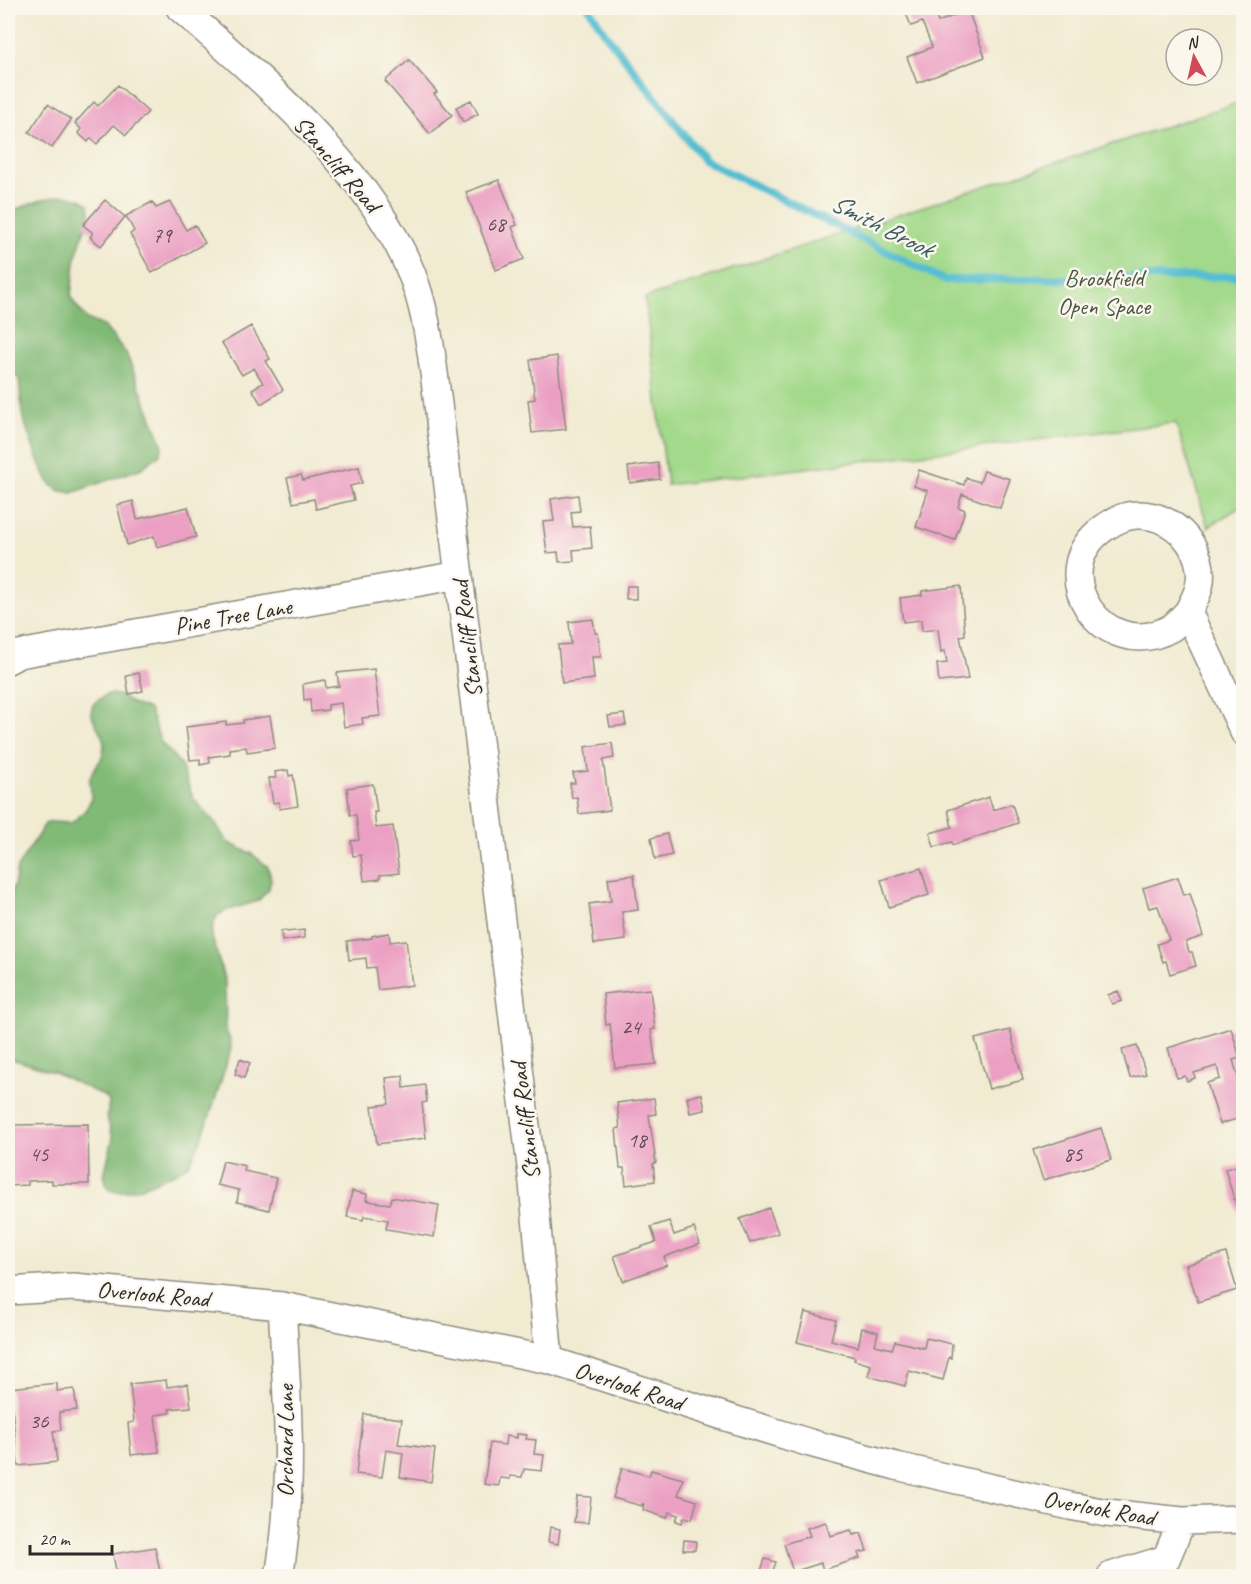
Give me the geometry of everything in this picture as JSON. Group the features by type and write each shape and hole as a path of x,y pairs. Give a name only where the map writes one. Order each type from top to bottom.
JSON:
{"street":[{"name":"Stancliff Road","path":"180,8 226,48 342,164 380,213 408,265 419,294 434,368 533,1183 549,1360"},
{"path":"1188,612 1173,627 1153,635 1132,637 1114,632 1096,620 1084,603 1077,576 1081,555 1092,536 1116,519 1137,515 1158,517 1179,529 1192,545 1200,565 1199,586 1188,612 1244,732"},
{"name":"Pine Tree Lane","path":"8,660 19,654 459,575"},
{"name":"Overlook Road","path":"8,1291 73,1287 282,1306 549,1360 726,1418 896,1466 1098,1511 1182,1521 1244,1520"},
{"name":"Orchard Lane","path":"279,1576 283,1554 289,1442 282,1306"},
{"path":"1112,1576 1170,1568 1182,1521"}],"green space":[{"name":"Brookfield Open Space","path":"1243,101 1243,505 1208,527 1176,423 667,485 645,298"},
{"path":"65,195 89,204 90,213 76,256 71,294 74,303 87,319 104,326 126,353 163,446 159,455 142,468 72,493 57,490 48,481 38,461 22,415 19,379 8,367 8,212 44,199"},
{"path":"109,694 119,695 133,704 149,709 161,742 181,765 193,798 216,824 227,842 252,854 268,867 271,879 269,889 258,901 225,911 217,916 213,925 212,937 225,981 226,1030 231,1049 198,1146 186,1166 178,1171 165,1178 125,1191 108,1189 104,1175 113,1138 107,1118 109,1101 104,1096 54,1072 8,1058 8,896 14,886 17,868 45,824 71,823 81,815 90,801 90,778 104,751 102,737 91,711 98,700"}],"building":[{"path":"904,8 932,8 938,22 968,10 985,57 917,83 907,57 932,47 922,22 911,26"},
{"path":"409,60 437,92 434,94 452,115 430,134 385,81"},
{"path":"118,85 148,112 126,135 114,125 97,144 91,138 88,142 78,133 81,129 75,123 94,102 98,106"},
{"path":"471,100 478,114 463,122 456,107"},
{"path":"48,104 71,120 52,148 29,132"},
{"path":"499,180 517,225 512,227 524,259 496,270 466,192"},
{"path":"105,200 125,217 101,246 90,237 93,233 83,225"},
{"path":"152,202 156,208 170,202 186,230 195,225 205,243 152,273 130,234 134,231 126,216"},
{"path":"251,326 270,359 266,361 283,390 261,404 252,389 263,383 254,368 242,375 222,343"},
{"path":"557,356 566,429 532,433 528,400 535,399 530,360"},
{"path":"658,463 660,479 630,483 628,467"},
{"path":"359,467 362,483 350,486 354,500 316,509 314,499 293,503 287,478 301,475 303,480"},
{"path":"919,470 964,485 966,478 980,482 984,471 1010,479 1000,508 962,494 958,507 965,510 955,540 916,527 928,491 914,486"},
{"path":"578,495 580,511 571,512 573,527 590,526 592,548 573,550 574,561 559,562 558,552 547,553 543,522 554,521 551,499"},
{"path":"133,501 137,519 188,507 196,537 157,547 154,536 127,545 117,505"},
{"path":"627,586 636,586 636,599 626,599"},
{"path":"961,586 965,635 960,636 968,679 939,682 937,664 947,663 945,651 941,652 938,629 922,631 921,620 903,622 900,598 922,595 922,591"},
{"path":"593,619 595,633 598,633 601,657 592,657 594,679 562,683 558,645 571,644 569,622"},
{"path":"374,669 380,716 362,718 363,724 344,727 341,703 328,705 328,710 311,712 310,699 304,700 303,684 325,680 326,688 339,686 337,673"},
{"path":"139,673 143,691 129,694 126,676"},
{"path":"624,714 626,725 610,727 608,716"},
{"path":"270,716 275,748 247,752 246,747 230,749 230,754 209,757 210,763 200,765 200,759 190,760 186,727 226,722 226,725 243,723 243,720"},
{"path":"612,743 614,758 603,760 610,810 579,814 577,797 572,798 570,783 575,783 573,773 588,771 585,747"},
{"path":"288,770 289,776 293,775 298,806 280,809 279,802 273,803 269,778 276,778 275,772"},
{"path":"373,784 377,812 374,812 376,828 393,826 399,873 380,875 380,879 364,881 361,855 353,856 351,841 359,840 356,815 350,815 347,788"},
{"path":"989,797 993,810 1012,804 1018,823 953,845 952,842 934,847 930,833 952,827 948,810"},
{"path":"667,834 672,855 655,859 651,838"},
{"path":"921,868 929,895 889,907 881,880"},
{"path":"634,875 638,910 622,912 626,940 594,944 589,904 611,901 608,878"},
{"path":"1178,877 1184,895 1190,893 1203,936 1186,942 1196,966 1170,974 1157,944 1169,940 1158,906 1149,908 1143,888"},
{"path":"286,930 287,932 304,930 304,938 282,941 281,931"},
{"path":"389,933 390,942 406,940 412,985 378,990 375,967 367,968 366,958 349,960 347,941"},
{"path":"650,989 655,1029 651,1030 656,1064 615,1068 610,1024 606,1025 603,994"},
{"path":"1118,991 1122,1001 1112,1004 1108,995"},
{"path":"1231,1028 1240,1058 1233,1060 1241,1087 1244,1086 1244,1117 1220,1124 1207,1083 1220,1079 1217,1066 1194,1073 1195,1078 1187,1081 1185,1076 1177,1078 1168,1048"},
{"path":"1010,1030 1023,1080 989,1089 975,1039"},
{"path":"1137,1046 1146,1074 1130,1078 1122,1050"},
{"path":"240,1059 250,1063 244,1078 235,1074"},
{"path":"403,1076 404,1088 425,1085 427,1102 422,1103 426,1138 377,1144 372,1106 389,1104 386,1078"},
{"path":"702,1094 705,1110 690,1113 687,1097"},
{"path":"654,1098 656,1114 649,1115 656,1163 653,1164 655,1181 626,1185 624,1168 620,1168 616,1129 620,1128 617,1103"},
{"path":"88,1124 89,1184 52,1184 52,1180 28,1181 28,1185 8,1186 8,1125"},
{"path":"1101,1128 1111,1160 1043,1180 1033,1150"},
{"path":"223,1161 245,1166 244,1171 276,1178 269,1210 237,1202 239,1190 217,1185"},
{"path":"1244,1164 1244,1228 1243,1228 1225,1169"},
{"path":"352,1191 367,1194 366,1200 374,1202 390,1204 392,1197 439,1205 434,1237 386,1229 388,1220 364,1216 363,1220 347,1217"},
{"path":"769,1208 778,1233 750,1243 740,1219"},
{"path":"669,1221 674,1235 694,1228 700,1244 664,1257 667,1265 623,1281 614,1256 656,1242 651,1227"},
{"path":"1226,1253 1237,1290 1198,1302 1186,1265"},
{"path":"805,1312 836,1320 831,1340 858,1347 862,1328 878,1332 875,1345 892,1349 895,1341 924,1348 926,1338 952,1344 951,1358 949,1357 943,1380 909,1371 905,1386 868,1376 871,1365 854,1360 855,1357 797,1342"},
{"path":"166,1380 167,1387 188,1384 191,1407 169,1409 170,1413 155,1415 159,1452 131,1455 128,1423 134,1422 130,1384"},
{"path":"57,1383 57,1391 74,1389 77,1410 59,1412 61,1430 53,1431 57,1462 18,1466 10,1388"},
{"path":"364,1414 402,1419 398,1444 435,1449 431,1482 400,1477 403,1453 386,1450 382,1477 356,1474"},
{"path":"517,1434 527,1435 526,1439 536,1440 534,1454 544,1455 542,1471 524,1469 522,1477 500,1478 499,1486 484,1484 490,1443 505,1445 506,1436 517,1438"},
{"path":"622,1468 649,1476 651,1470 683,1479 678,1495 697,1501 692,1519 684,1517 682,1523 676,1521 678,1515 669,1512 667,1518 643,1510 644,1504 642,1506 613,1498"},
{"path":"577,1496 591,1497 588,1523 574,1522"},
{"path":"826,1522 830,1536 851,1530 853,1535 861,1533 867,1551 858,1553 860,1558 823,1570 821,1563 793,1572 784,1544 810,1536 807,1528"},
{"path":"550,1527 560,1529 558,1544 548,1542"},
{"path":"684,1540 696,1541 695,1550 683,1550"},
{"path":"155,1547 161,1576 108,1576 107,1572 116,1571 113,1554"},
{"path":"765,1559 776,1562 771,1576 760,1574"}],"waterway":[{"name":"Smith Brook","path":"589,8 604,32 704,160 944,280 1244,276"}]}
